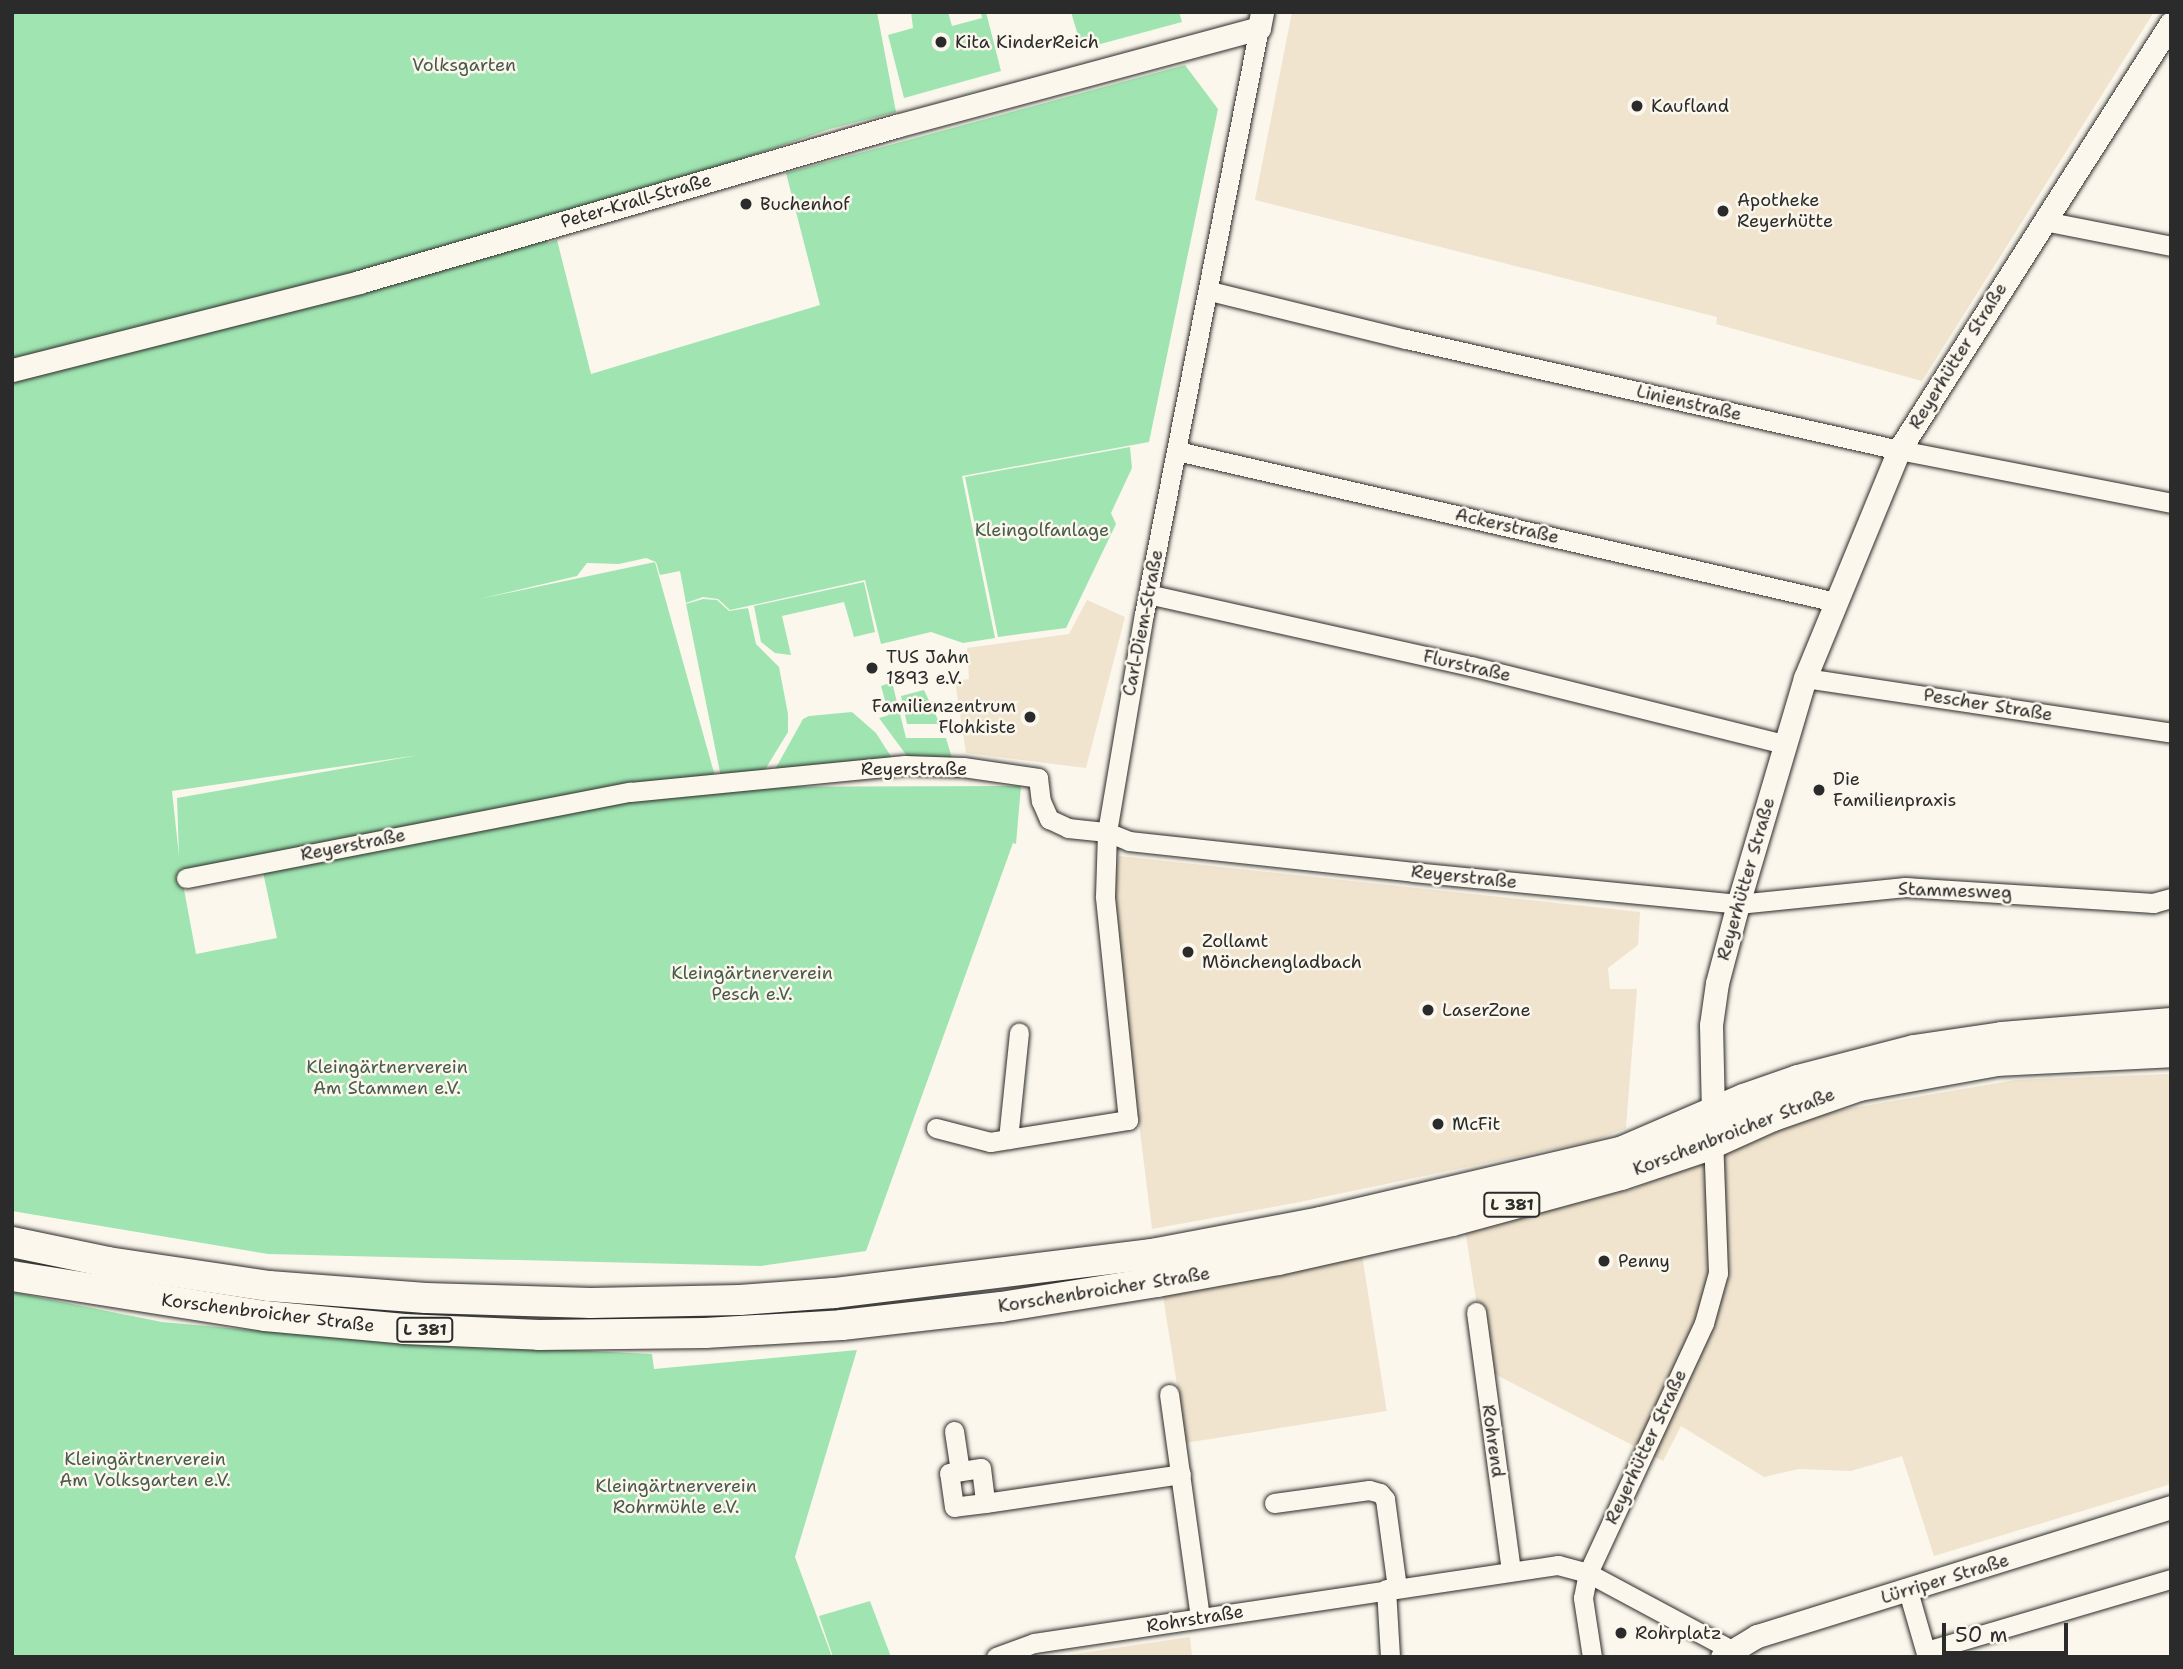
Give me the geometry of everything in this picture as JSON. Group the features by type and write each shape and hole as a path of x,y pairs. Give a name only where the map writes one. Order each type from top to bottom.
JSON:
{"main road":[{"name":"Korschenbroicher Straße","path":"12,1242 108,1262 269,1286 426,1298 591,1303 740,1300 834,1293 1152,1254 1321,1222 1623,1151 1798,1080 1914,1050 2002,1037 2171,1023"},
{"name":"Korschenbroicher Straße","path":"12,1276 265,1316 404,1329 538,1335 677,1334 842,1325 1001,1307 1278,1260 1452,1222 1621,1175 1713,1143 1773,1116 1858,1086 1996,1061 2171,1052"}],"street":[{"path":"2161,12 2166,30"},
{"name":"Carl-Diem-Straße","path":"936,1128 990,1142 1128,1119 1105,896 1107,832 1148,594 1210,292 1237,131 1260,20"},
{"name":"Peter-Krall-Straße","path":"12,370 359,282 1260,20"},
{"name":"Reyerhütter Straße","path":"1592,1657 1583,1598 1588,1573 1704,1323 1718,1273 1711,1025 1717,983 1805,678 1899,450 2166,30"},
{"path":"2044,221 2171,246"},
{"name":"Linienstraße","path":"1210,292 1899,450 2171,503"},
{"name":"Ackerstraße","path":"1177,451 1836,602"},
{"name":"Flurstraße","path":"1148,594 1471,667 1785,744"},
{"name":"Pescher Straße","path":"1805,678 2171,733"},
{"name":"Reyerstraße","path":"187,878 630,792 905,765 963,766 1038,778 1041,801 1049,819 1068,828 1107,832 1129,841 1738,904"},
{"name":"Stammesweg","path":"1738,904 1905,887 2153,904 2171,898"},
{"path":"1008,1139 1019,1033"},
{"name":"Rohrend","path":"1476,1312 1511,1570"},
{"path":"1169,1394 1200,1618"},
{"path":"954,1431 960,1471"},
{"path":"985,1503 981,1468 950,1473 954,1507 985,1503 1181,1474"},
{"path":"1274,1503 1369,1490 1380,1493 1385,1499 1391,1589 1390,1657"},
{"name":"Lürriper Straße","path":"1726,1653 1757,1636 2171,1507"},
{"name":"Rohrstraße","path":"996,1657 1034,1643 1558,1565 1588,1573 1726,1653"},
{"path":"1908,1591 1926,1654 2171,1579"}],"shaded area":[{"path":"1292,12 2154,12 1922,381 1716,324 1717,317 1255,200"},
{"name":"Familienzentrum Flohkiste","path":"1087,600 1125,617 1086,768 966,753 955,681 969,679 967,648 1069,634"},
{"path":"1119,856 1640,912 1638,945 1608,968 1610,989 1637,989 1626,1128 1596,1140 1295,1203 1152,1229 1111,894"},
{"path":"2171,1074 2171,1484 1934,1556 1902,1456 1851,1471 1799,1469 1764,1477 1681,1426 1663,1461 1487,1370 1465,1229 1634,1189 1800,1117 2015,1080"},
{"path":"1362,1255 1387,1411 1186,1443 1161,1287"},
{"path":"1190,1637 1192,1657 1063,1657 1068,1655"}],"green space":[{"path":"12,12 877,12 896,112 830,129 546,226 548,243 557,240 591,374 820,305 786,173 1185,65 1218,109 1149,442 962,476 995,638 963,643 931,632 881,644 865,580 730,610 718,599 703,597 686,603 680,571 660,575 656,562 646,558 619,564 587,563 577,576 479,599 655,562 718,787 1021,786 1016,844 1013,843 866,1251 761,1266 268,1254 12,1211","holes":["419,755 177,798 179,856 172,791","263,872 277,938 196,954 181,873"]},
{"name":"Kita KinderReich","path":"911,12 948,12 952,26 982,18 981,12 986,12 1001,71 904,98 888,35 913,28"},
{"path":"1071,12 1179,12 1182,22 1082,49"},
{"name":"Kleingolfanlage","path":"1130,447 1132,468 1111,513 1116,524 1066,628 998,637 965,477"},
{"path":"864,582 875,632 854,637 844,602 782,616 791,655 775,653 761,642 754,606"},
{"path":"703,599 717,600 729,611 748,608 756,644 779,667 788,714 788,732 763,773 721,777 686,604"},
{"path":"892,682 906,738 946,738 952,758 907,756 879,718 889,715 881,686"},
{"path":"924,690 940,724 907,724 901,696"},
{"path":"852,712 876,733 895,763 773,773 803,719 809,716"},
{"path":"12,1292 162,1322 364,1340 652,1354 654,1369 857,1350 795,1557 832,1657 12,1657"},
{"path":"870,1601 891,1657 833,1657 819,1616"}],"place":[{"name":"Kita KinderReich","path":"941,42"},
{"name":"Kaufland","path":"1637,106"},
{"name":"Buchenhof","path":"746,204"},
{"name":"Apotheke Reyerhütte","path":"1723,211"},
{"name":"TUS Jahn 1893 e.V.","path":"872,668"},
{"name":"Familienzentrum Flohkiste","path":"1030,717"},
{"name":"Die Familienpraxis","path":"1819,790"},
{"name":"Zollamt Mönchengladbach","path":"1188,952"},
{"name":"LaserZone","path":"1428,1010"},
{"name":"McFit","path":"1438,1124"},
{"name":"Penny","path":"1604,1261"},
{"name":"Rohrplatz","path":"1621,1633"}],"park label":[{"name":"Volksgarten","path":"464,65"},
{"name":"Kleingärtnerverein Pesch e.V.","path":"752,984"},
{"name":"Kleingärtnerverein Am Stammen e.V.","path":"387,1078"},
{"name":"Kleingärtnerverein Am Volksgarten e.V.","path":"145,1470"},
{"name":"Kleingärtnerverein Rohrmühle e.V.","path":"676,1497"}]}
